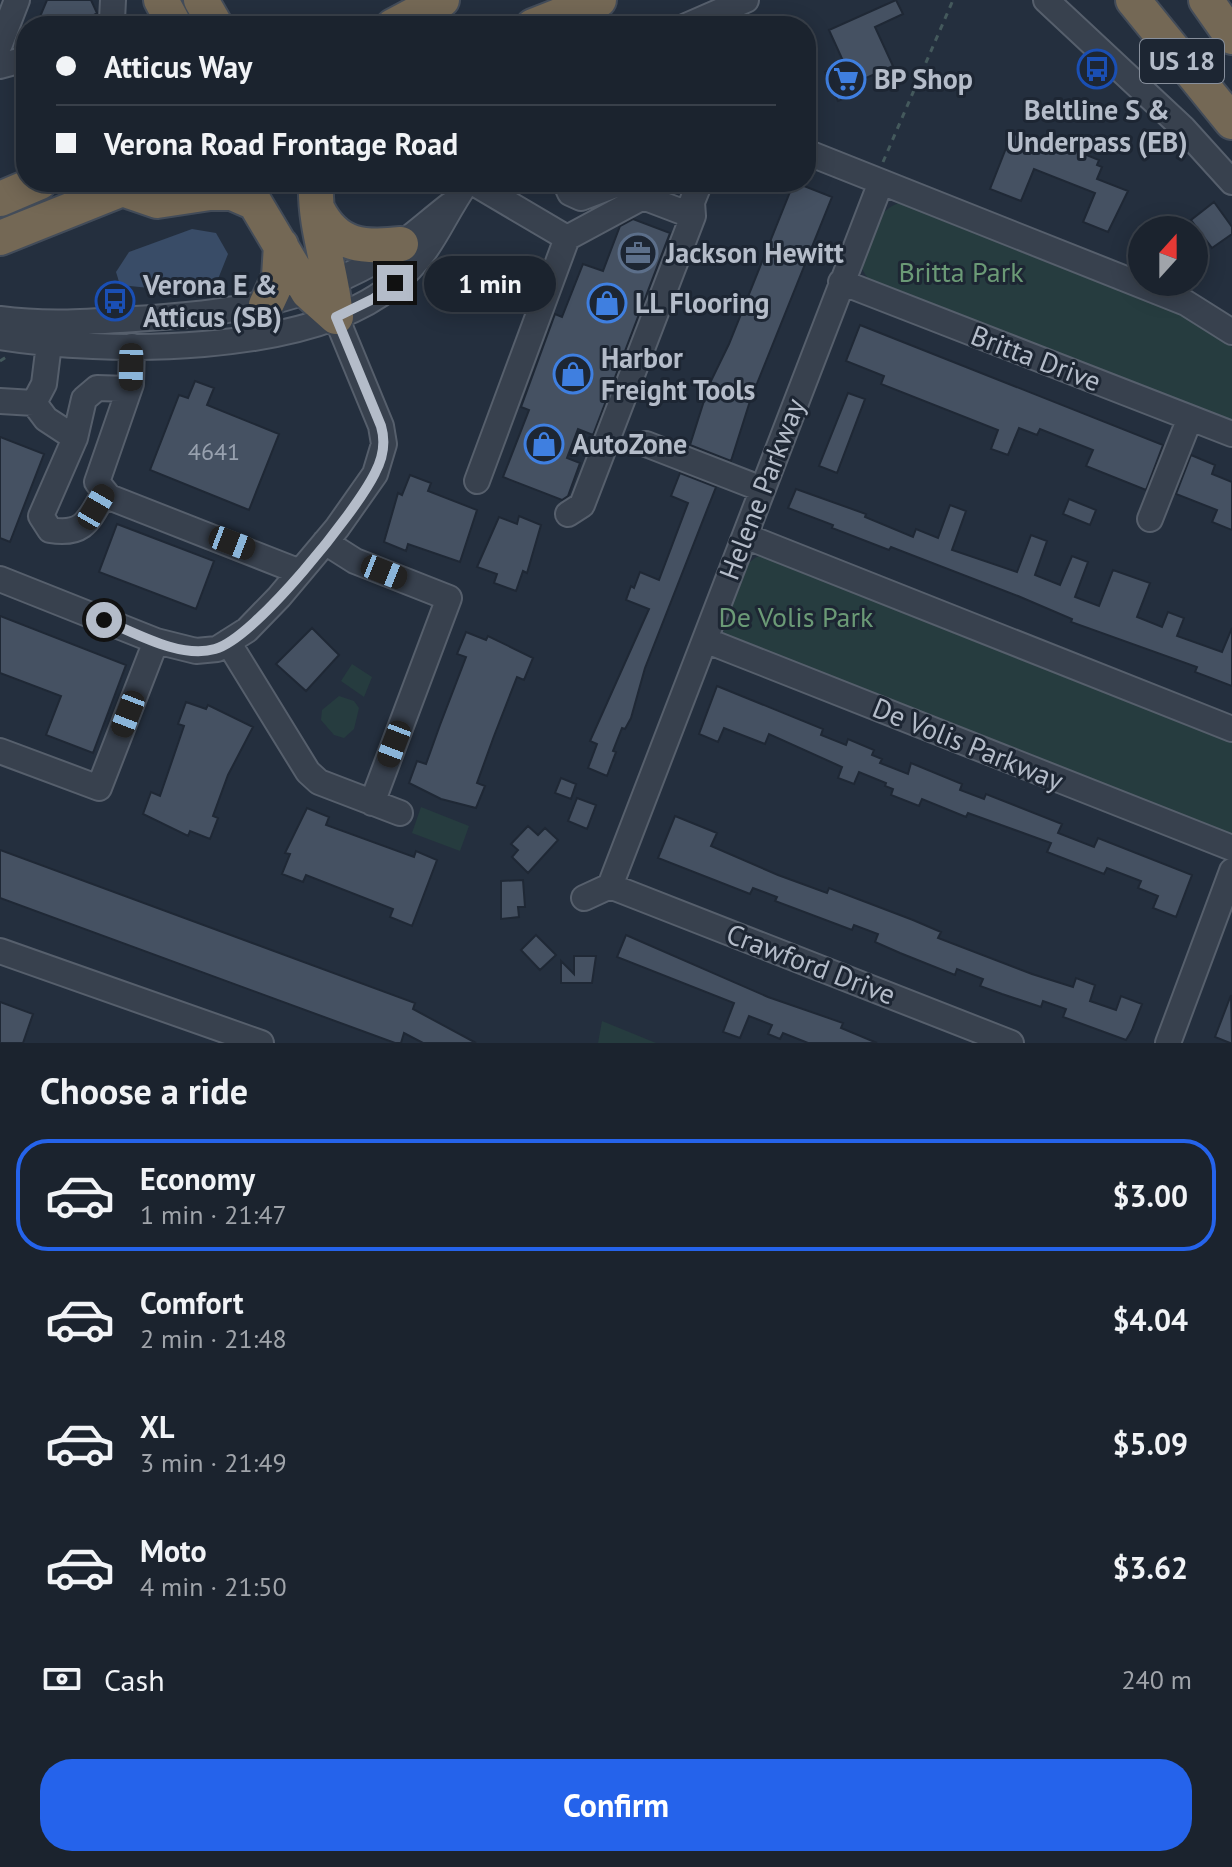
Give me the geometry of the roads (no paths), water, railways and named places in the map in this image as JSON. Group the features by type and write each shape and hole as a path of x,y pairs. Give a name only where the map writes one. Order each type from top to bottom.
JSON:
{"highway":[{"path":"412,16 442,0"},
{"path":"558,16 599,0"},
{"name":"US 18","path":"1133,0 1232,122"},
{"path":"1206,0 1232,37"},
{"path":"0,238 116,192"},
{"path":"141,192 157,201 232,193 255,203 281,245 320,286 336,317"},
{"path":"315,192 320,286"},
{"path":"315,192 337,237 352,245 370,247 411,236"},
{"path":"266,305 279,277 281,245"}],"street":[{"path":"0,44 17,0"},
{"path":"709,16 746,0"},
{"path":"1046,0 1183,128 1232,182"},
{"path":"816,156 1186,303 1232,332"},
{"name":"Helene Parkway","path":"610,886 879,181"},
{"path":"0,319 73,323 179,317 266,305 320,286 382,257 452,203 461,192"},
{"path":"487,192 567,238"},
{"path":"570,192 581,198 597,192"},
{"path":"568,514 582,505 693,216 692,202 696,192"},
{"path":"477,481 567,238 643,197 693,216"},
{"path":"2,353 49,344 132,346 244,340 336,317 373,299 404,275 436,239 452,203"},
{"path":"336,317 357,291 399,259 411,236"},
{"name":"Britta Drive","path":"841,282 1232,434"},
{"path":"0,579 156,641 196,651 217,649 247,630 300,572 368,486 384,444 376,412 336,317"},
{"path":"34,403 44,384 49,344"},
{"path":"132,346 129,389 97,482 109,497 300,572"},
{"path":"105,492 87,523 69,533 50,530 41,516 75,438 84,399 97,388 129,389"},
{"path":"0,401 34,403 46,419 75,438"},
{"path":"1150,519 1190,418"},
{"path":"646,444 762,489"},
{"path":"745,536 1232,729"},
{"path":"325,542 355,561 449,598 372,803"},
{"name":"De Volis Parkway","path":"705,640 1232,848"},
{"path":"0,751 99,788 156,641"},
{"path":"228,642 308,772 319,782 400,813"},
{"path":"1168,1043 1232,871"},
{"path":"584,898 610,886"},
{"name":"Crawford Drive","path":"610,886 1011,1043"},
{"path":"0,951 261,1043"}],"water":[{"path":"192,229 216,233 228,254 218,279 189,292 120,285 116,272 129,252"}],"place":[{"name":"Beltline S & Underpass (EB)","path":"1097,69"},
{"name":"BP Shop","path":"846,79"},
{"name":"Jackson Hewitt","path":"638,253"},
{"name":"Verona E & Atticus (SB)","path":"115,301"},
{"name":"LL Flooring","path":"607,303"},
{"name":"Harbor Freight Tools","path":"573,374"},
{"name":"AutoZone","path":"544,444"}],"park label":[{"name":"Britta Park","path":"961,272"},
{"name":"De Volis Park","path":"796,617"}]}
